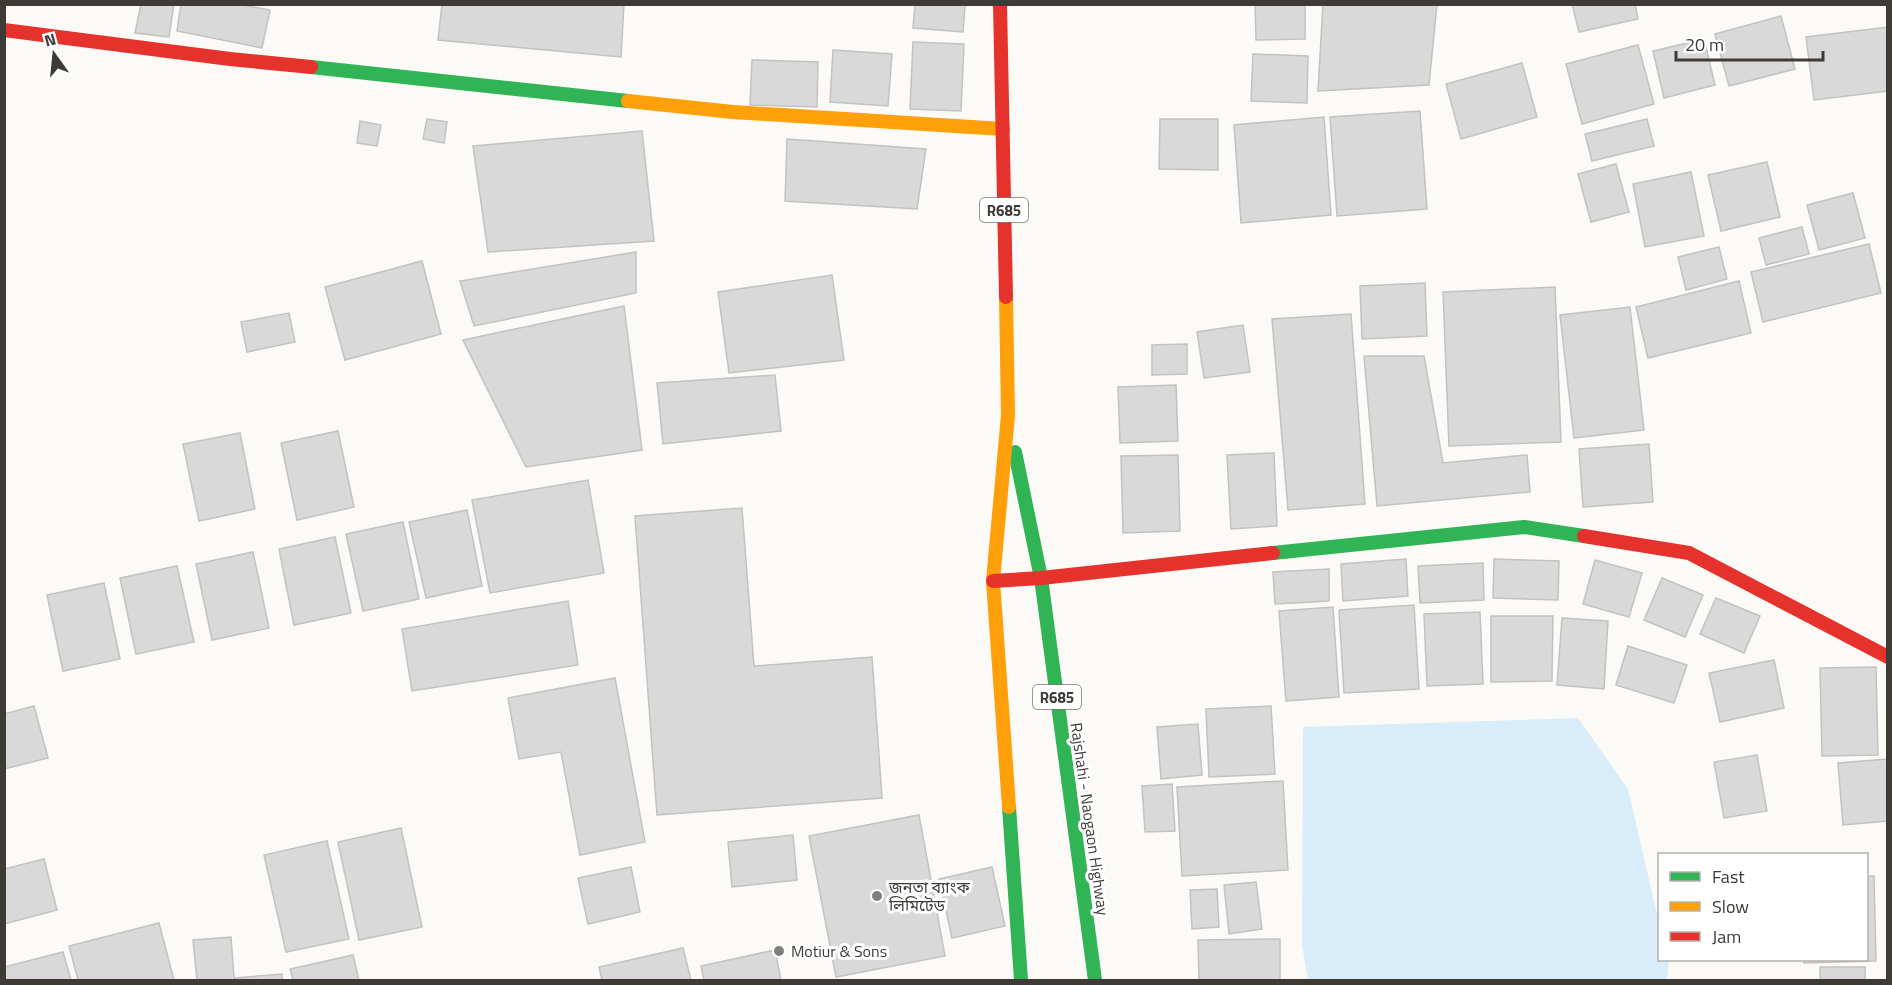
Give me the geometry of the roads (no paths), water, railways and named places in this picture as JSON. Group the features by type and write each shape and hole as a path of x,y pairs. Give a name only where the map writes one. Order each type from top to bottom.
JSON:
{"street":[{"name":"Rajshahi - Naogaon Highway","path":"1000,4 1008,415 993,581 1021,981"},
{"path":"4,30 230,59 733,112 1003,129"},
{"name":"Rajshahi - Naogaon Highway","path":"1008,415 1041,578 1095,981"},
{"path":"993,581 1041,578 1524,527 1689,553 1887,657"}],"water":[{"path":"1578,718 1628,789 1658,919 1658,961 1669,962 1667,980 1308,980 1302,945 1303,727"}],"place":[{"name":"জনতা ব্যাংক লিমিটেড","path":"877,896"},
{"name":"Motiur & Sons","path":"779,951"}]}
